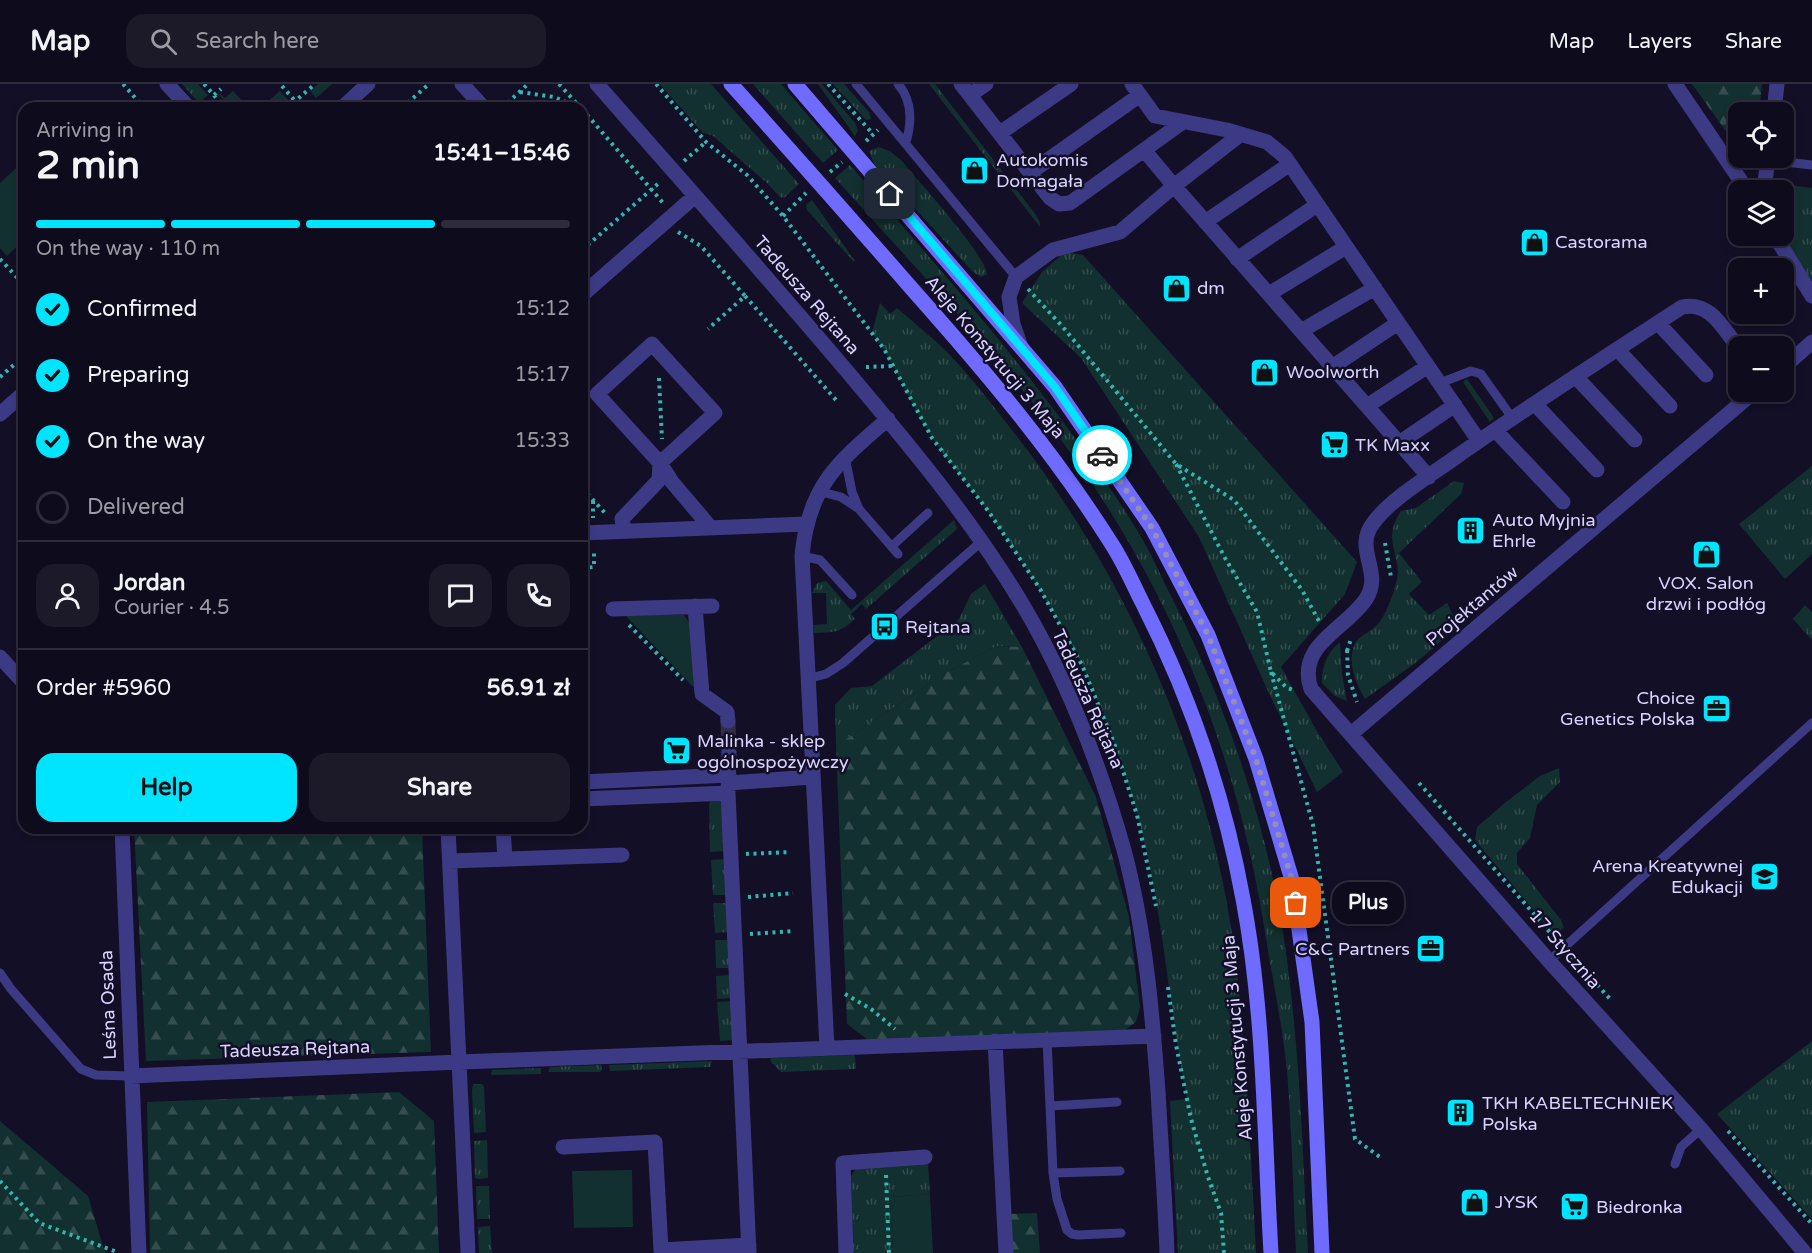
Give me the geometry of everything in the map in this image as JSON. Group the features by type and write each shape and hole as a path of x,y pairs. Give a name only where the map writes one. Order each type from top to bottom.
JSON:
{"main road":[{"name":"Aleje Konstytucji 3 Maja","path":"731,84 1008,399 1059,466 1113,546 1163,643 1194,718 1218,789 1243,898 1253,961 1258,1016 1270,1253"},
{"name":"Aleje Konstytucji 3 Maja","path":"795,84 1055,387 1152,528 1208,635 1256,759 1292,880 1312,1022 1322,1253"}],"street":[{"path":"168,84 184,102"},
{"path":"348,102 368,84"},
{"path":"462,84 478,102"},
{"name":"Tadeusza Rejtana","path":"597,84 888,419 947,492 982,541 1024,607 1049,652 1072,701 1101,774 1124,853 1138,915 1148,971 1154,1036 1167,1253"},
{"path":"986,84 965,89 1054,201 1065,204 1073,201 1183,122"},
{"path":"1000,134 1071,84"},
{"path":"1675,84 1740,180"},
{"path":"1775,102 1777,84"},
{"path":"1031,172 1136,89 1155,117 1241,134 1267,142 1290,164 1479,441"},
{"path":"1020,344 1013,324 1009,297 1016,277 1053,250 1120,232 1241,134"},
{"path":"1144,150 1429,477"},
{"path":"1205,222 1290,164"},
{"path":"588,290 695,196"},
{"path":"1238,259 1317,205"},
{"path":"1781,246 1812,296"},
{"path":"1269,294 1346,247"},
{"path":"1301,331 1374,288"},
{"path":"1311,689 1307,678 1307,666 1311,655 1361,605 1371,588 1371,568 1365,553 1367,533 1385,510 1495,430 1682,307 1701,306 1715,317 1730,336"},
{"path":"1332,367 1398,323"},
{"path":"1658,323 1706,375"},
{"path":"1794,358 1812,342"},
{"path":"623,525 659,480 661,462 715,413 652,344 597,394 661,462 672,482 711,528"},
{"path":"1617,350 1670,406"},
{"path":"1367,406 1428,366"},
{"path":"1576,377 1635,441"},
{"path":"0,414 18,398"},
{"name":"Projektantów","path":"1351,734 1742,402"},
{"path":"1535,404 1597,470"},
{"path":"1399,443 1455,405"},
{"path":"826,1048 802,556 806,524 818,491 845,456 888,419"},
{"path":"1495,430 1563,502"},
{"path":"588,532 623,525 711,528 806,524"},
{"path":"695,606 702,694 727,712 728,721"},
{"path":"613,609 712,606"},
{"path":"0,657 18,676"},
{"name":"17 Stycznia","path":"1311,689 1549,961 1701,1129 1805,1253"},
{"path":"563,1147 655,1142 661,1250 749,1249 729,811 729,753"},
{"path":"588,798 812,777"},
{"path":"588,782 729,784"},
{"name":"Leśna Osada","path":"122,834 130,1076"},
{"path":"448,834 468,1253"},
{"path":"503,834 505,859"},
{"path":"450,861 622,855"},
{"name":"Tadeusza Rejtana","path":"130,1076 1154,1036"},
{"path":"995,1041 1006,1253"},
{"path":"130,1076 139,1253"},
{"path":"846,1253 843,1163 925,1157"}],"lane":[{"path":"856,84 1016,277"},
{"path":"898,84 910,110 910,127 906,142"},
{"path":"1794,163 1812,165"},
{"path":"1440,384 1465,372 1481,374 1513,419"},
{"path":"845,456 852,492 859,509"},
{"path":"818,491 841,497 859,509 898,554"},
{"path":"892,546 928,513"},
{"path":"807,679 826,674 843,663 982,541"},
{"path":"802,556 820,560 852,595"},
{"path":"1549,961 1812,723"},
{"name":"Leśna Osada","path":"0,973 11,989 81,1069 96,1075 130,1076"},
{"path":"1047,1040 1053,1173 1057,1199 1067,1230 1078,1235 1122,1233"},
{"path":"1050,1106 1117,1102"},
{"path":"1675,1164 1681,1147 1701,1129"},
{"path":"1053,1173 1120,1171"}],"path":[{"path":"123,84 139,102"},
{"path":"204,84 220,102"},
{"path":"282,86 295,101 315,84"},
{"path":"409,102 429,84"},
{"path":"509,102 528,84"},
{"path":"560,84 576,102"},
{"path":"656,84 706,142 747,175 783,216 888,121"},
{"path":"828,84 873,134"},
{"path":"214,95 221,89"},
{"path":"520,92 554,97 566,102"},
{"path":"588,116 652,189 675,230 701,246 836,400"},
{"path":"588,245 706,142"},
{"path":"0,259 18,278"},
{"path":"1016,277 1062,326 1176,464 1225,558 1257,612 1313,825 1355,1139 1380,1157"},
{"path":"708,329 745,296"},
{"path":"658,351 661,462"},
{"path":"0,377 18,361"},
{"path":"859,368 893,366"},
{"path":"1176,464 1234,500 1302,590 1328,637"},
{"path":"588,494 607,514 623,525"},
{"path":"613,609 696,693 702,694"},
{"path":"1345,621 1348,675 1357,702"},
{"path":"1271,672 1287,688 1297,691 1311,689"},
{"path":"1414,778 1618,1009"},
{"path":"845,994 871,1009 898,1032"},
{"path":"1728,1131 1812,1224"},
{"path":"886,1180 890,1253"},
{"path":"0,1181 39,1223 117,1252"}],"green space":[{"path":"182,84 198,84 208,95 198,102"},
{"path":"318,84 332,84 316,98 310,91"},
{"path":"660,84 711,84 799,184 784,198 780,197 712,135 703,133"},
{"path":"753,84 781,84 838,150 823,163"},
{"path":"818,84 822,84 855,123 858,130 855,136"},
{"path":"833,84 844,84 869,112 871,119 866,120"},
{"path":"929,84 935,84 1036,215 1040,227"},
{"path":"1692,84 1762,84 1760,102 1728,102 1728,134"},
{"path":"233,91 243,102 225,102 219,95 225,98"},
{"path":"280,91 289,101 288,102 267,102"},
{"path":"879,147 891,152 902,161 936,200 975,250 987,274 981,277 973,272 874,164 869,151"},
{"path":"850,165 964,297 1072,433 1148,548 1214,690 1246,778 1271,868 1280,914 1295,1033 1308,1253 1296,1253 1287,1071 1258,892 1232,784 1200,689 1159,598 1110,511 1082,469 994,356 835,178"},
{"path":"18,166 18,246 7,256 0,248 0,183"},
{"path":"1794,186 1812,188 1812,296 1789,246 1794,246"},
{"path":"812,200 854,262 807,210 806,205"},
{"path":"1065,252 1083,255 1357,562 1345,594 1281,667 1343,772 1317,792 1267,689 1199,537 1081,358 1022,303 1042,272"},
{"path":"880,303 890,314 897,308 948,353 991,403 1054,486 1089,541 1121,598 1174,716 1213,839 1231,924 1244,1053 1256,1253 1178,1253 1170,1101 1187,1099 1153,884 1137,813 1098,701 1061,626 1027,569 990,514 933,439 889,358 872,333"},
{"path":"1467,379 1494,418 1490,422 1463,382"},
{"path":"1812,466 1812,554 1785,579 1739,524"},
{"path":"1454,481 1464,483 1461,494 1399,553 1422,582 1409,594 1429,615 1447,603 1453,616 1448,635 1418,661 1365,699 1353,672 1353,648 1361,637 1380,621 1393,593 1398,573 1392,540 1395,522 1401,511 1416,508"},
{"path":"954,520 957,529 866,609 862,604 851,614 855,619 850,624 836,631 814,633 813,625 827,624 826,593 812,593 817,583 826,581 851,610"},
{"path":"985,584 1022,647 997,646 945,673 836,746 835,705 851,688 872,686 959,619 971,594"},
{"path":"1805,605 1812,612 1812,640 1793,619"},
{"path":"625,615 684,615 690,624 694,688"},
{"path":"1340,642 1347,701 1335,696 1322,683 1326,661 1331,651"},
{"path":"997,646 1022,647 1096,797 1129,917 1140,1008 1136,1022 1125,1030 868,1040 847,1024 836,746 945,673"},
{"path":"1559,768 1560,782 1537,805 1530,838 1517,853 1517,864 1561,920 1564,928 1554,934 1475,840 1477,827 1506,802 1540,776"},
{"path":"711,800 720,800 723,804 725,851 710,852 709,804"},
{"path":"134,834 422,834 431,1052 146,1061"},
{"path":"725,859 727,895 713,895 711,860"},
{"path":"713,903 727,903 729,932 715,933"},
{"path":"715,940 729,940 731,968 716,968"},
{"path":"730,975 732,998 717,999 716,976"},
{"path":"731,1001 734,1040 720,1041 717,1002"},
{"path":"1812,1041 1812,1219 1717,1114"},
{"path":"855,1055 856,1069 781,1072 770,1058"},
{"path":"712,1061 710,1067 610,1071 609,1065"},
{"path":"601,1065 600,1072 548,1072 550,1067"},
{"path":"541,1068 541,1074 491,1075 492,1070"},
{"path":"473,1084 484,1086 486,1132 474,1133"},
{"path":"399,1092 434,1121 439,1253 150,1253 147,1102"},
{"path":"0,1121 88,1196 105,1253 0,1253"},
{"path":"487,1140 488,1178 477,1179 475,1177 474,1141"},
{"path":"928,1162 930,1194 890,1197 893,1253 853,1253 851,1176 855,1170 863,1167"},
{"path":"632,1170 633,1227 574,1228 572,1171"},
{"path":"476,1186 489,1186 490,1219 477,1219"},
{"path":"930,1194 933,1253 893,1253 890,1197"},
{"path":"1037,1213 1040,1253 1010,1253 1008,1214"},
{"path":"490,1226 492,1253 479,1253 478,1227"}],"tunnel":[{"path":"728,721 729,753"}],"way so far":[{"path":"1102,455 1152,528 1208,635 1256,759 1292,880 1296,903"}],"place":[{"name":"Autokomis Domagała","path":"975,170"},
{"name":"Castorama","path":"1534,242"},
{"name":"dm","path":"1176,288"},
{"name":"Woolworth","path":"1265,372"},
{"name":"TK Maxx","path":"1334,445"},
{"name":"Auto Myjnia Ehrle","path":"1471,530"},
{"name":"VOX. Salon drzwi i podłóg","path":"1706,554"},
{"name":"Rejtana","path":"884,627"},
{"name":"Choice Genetics Polska","path":"1716,708"},
{"name":"Malinka - sklep ogólnospożywczy","path":"676,751"},
{"name":"Arena Kreatywnej Edukacji","path":"1764,876"},
{"name":"Plus","path":"1296,903"},
{"name":"C&C Partners","path":"1431,949"},
{"name":"TKH KABELTECHNIEK Polska","path":"1461,1113"},
{"name":"JYSK","path":"1474,1202"},
{"name":"Biedronka","path":"1575,1207"}],"route":[{"path":"890,194 1055,387 1102,455"}]}
